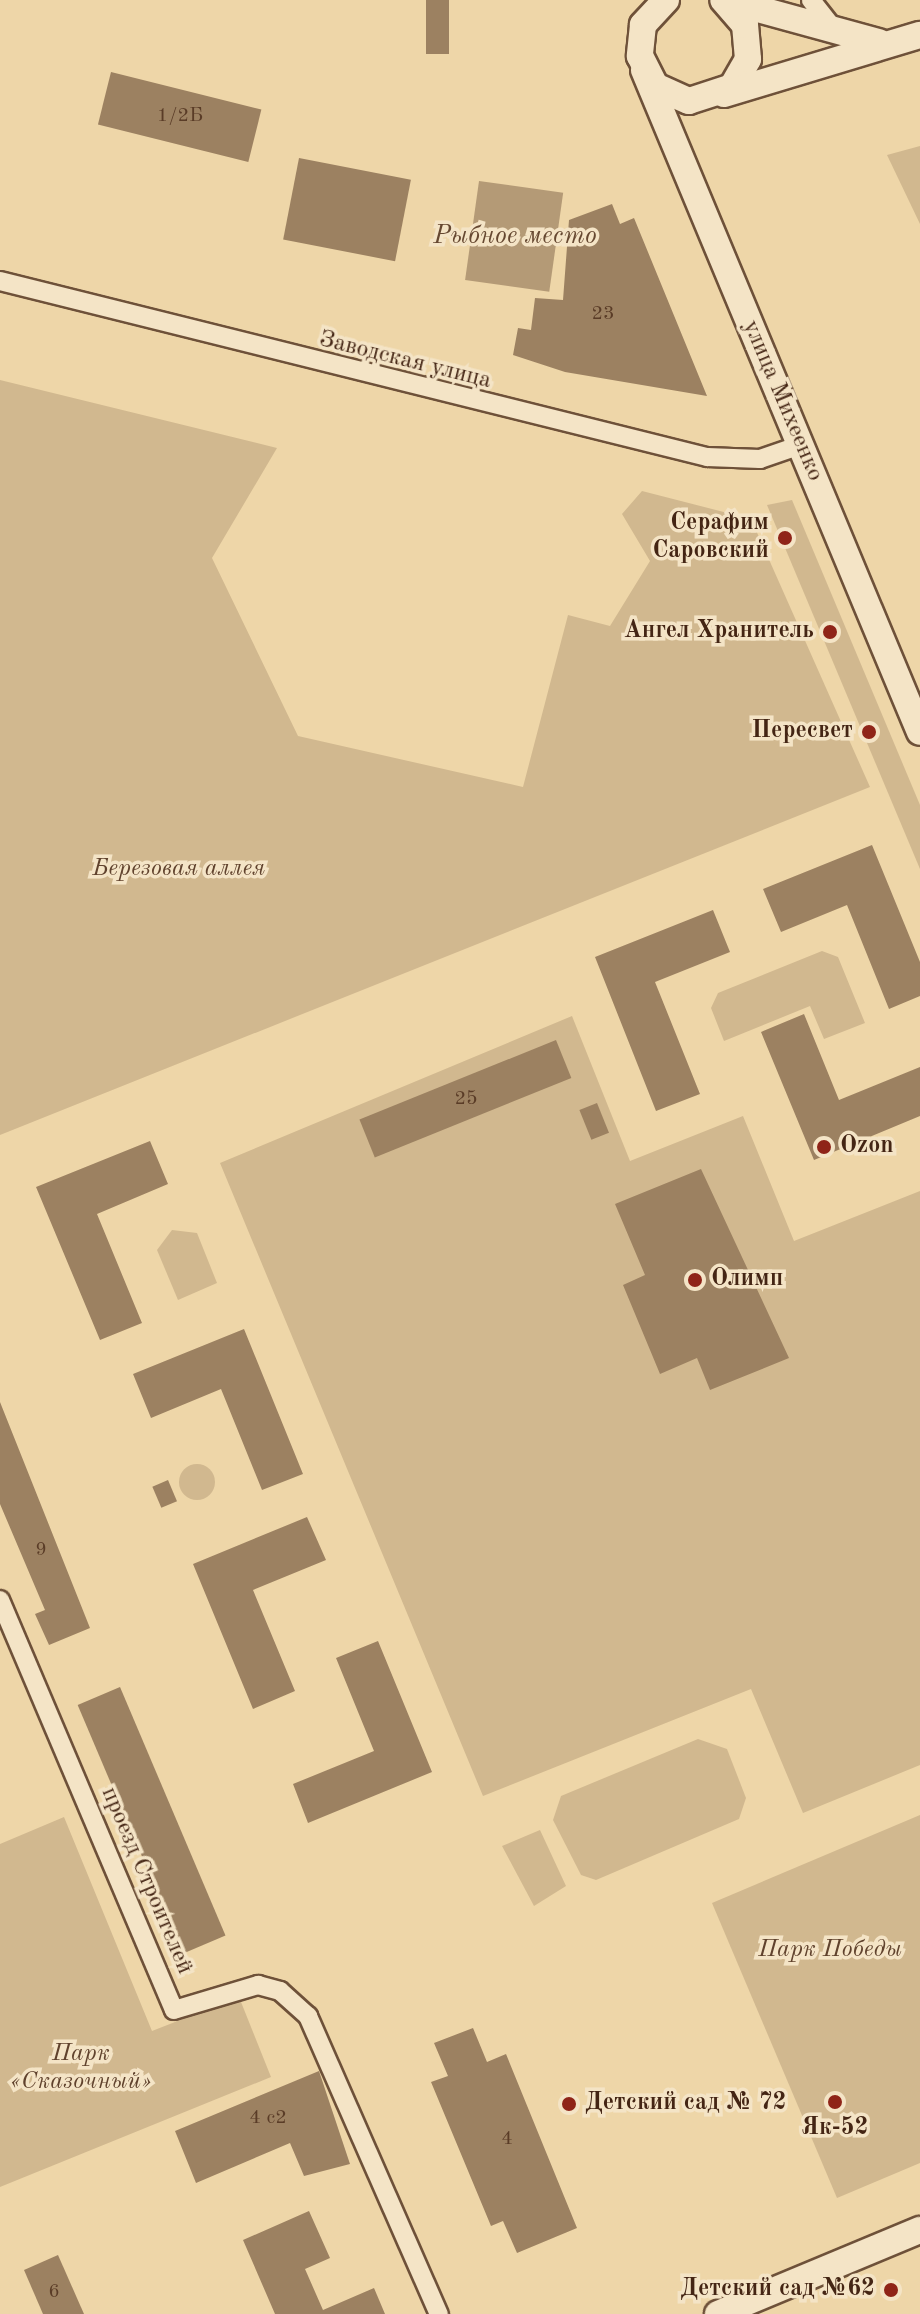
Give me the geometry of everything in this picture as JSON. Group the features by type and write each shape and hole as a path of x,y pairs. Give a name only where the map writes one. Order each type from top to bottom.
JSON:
{"street":[{"path":"666,0 643,25 644,70 671,97 713,98 909,38"},
{"path":"724,0 753,4 850,39 909,38"},
{"path":"724,0 749,43"},
{"path":"811,0 850,39"},
{"path":"685,168 683,135 713,98 742,74 753,4"},
{"name":"улица Михеенко","path":"644,70 920,732"},
{"name":"Заводская улица","path":"0,281 707,457 751,461 801,445"},
{"name":"проезд Строителей","path":"0,1600 174,2010 258,1985 280,1991 308,2016 439,2314"},
{"path":"718,2314 756,2307 920,2230"}],"green space":[{"path":"920,146 920,224 887,155"},
{"name":"Березовая аллея","path":"0,380 277,448 212,558 298,736 523,787 568,615 610,626 650,561 622,514 642,491 751,519 870,787 0,1135"},
{"path":"792,500 920,805 920,869 767,505"},
{"path":"822,951 838,957 865,1023 824,1039 810,1006 724,1041 711,1008 718,993"},
{"path":"572,1016 630,1161 743,1116 794,1241 920,1191 920,1765 803,1813 751,1689 483,1796 220,1163"},
{"path":"172,1230 197,1233 217,1283 178,1300 157,1250"},
{"path":"197,1464 210,1469 215,1482 210,1495 197,1500 184,1495 179,1482 184,1469"},
{"path":"698,1739 727,1749 746,1798 739,1819 596,1880 581,1875 553,1820 561,1796"},
{"name":"Парк Победы","path":"920,1815 920,2163 837,2198 712,1903"},
{"name":"Парк «Сказочный»","path":"64,1817 152,2031 239,1997 271,2077 0,2187 0,1844"},
{"path":"540,1830 566,1886 534,1906 502,1846"}],"water":[{"name":"Рыбное место","path":"479,181 563,193 549,292 465,280"}],"building":[{"path":"426,0 449,0 449,54 426,54"},
{"path":"111,72 261,109 248,162 98,124"},
{"path":"299,158 411,180 395,261 283,239"},
{"path":"612,204 620,224 634,218 707,396 565,372 513,355 518,328 531,330 535,298 563,300 569,220"},
{"path":"872,845 920,962 920,996 889,1009 847,905 781,932 763,889"},
{"path":"713,910 730,952 655,982 700,1094 656,1111 595,957"},
{"path":"804,1014 839,1100 920,1067 920,1116 814,1160 761,1032"},
{"path":"556,1040 571,1078 375,1157 359,1119"},
{"path":"597,1103 609,1133 591,1140 579,1110"},
{"path":"150,1141 168,1184 97,1214 142,1323 100,1340 36,1187"},
{"name":"Олимп","path":"701,1169 789,1358 710,1390 697,1358 660,1374 623,1285 645,1275 615,1204"},
{"path":"244,1329 303,1474 262,1490 221,1389 151,1418 133,1374"},
{"path":"0,1402 90,1628 49,1645 35,1614 45,1610 0,1504"},
{"path":"168,1480 177,1501 161,1508 152,1487"},
{"path":"307,1517 326,1560 253,1590 295,1691 253,1709 193,1564"},
{"path":"378,1641 432,1772 308,1823 293,1784 374,1751 336,1658"},
{"path":"120,1687 225,1936 183,1954 78,1705"},
{"path":"473,2028 487,2062 506,2054 577,2228 517,2253 503,2221 491,2226 431,2082 448,2076 434,2043"},
{"path":"319,2071 350,2164 304,2176 290,2143 196,2183 175,2131"},
{"path":"309,2211 330,2258 305,2269 323,2310 374,2288 385,2314 275,2314 243,2240"},
{"path":"58,2255 84,2314 43,2314 24,2270"}],"place":[{"name":"Серафим Саровский","path":"785,538"},
{"name":"Ангел Хранитель","path":"830,632"},
{"name":"Пересвет","path":"869,732"},
{"name":"Ozon","path":"824,1147"},
{"name":"Олимп","path":"695,1280"},
{"name":"Як-52","path":"835,2102"},
{"name":"Детский сад № 72","path":"569,2104"},
{"name":"Детский сад №62","path":"891,2290"}]}
